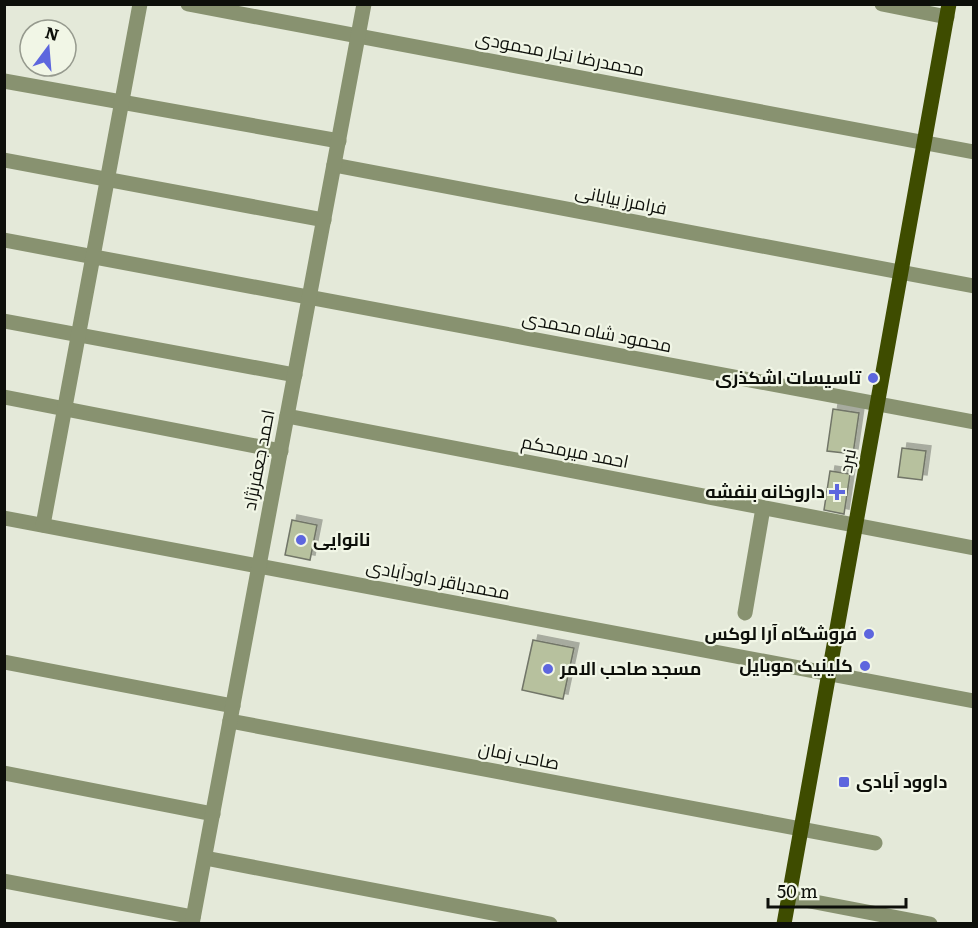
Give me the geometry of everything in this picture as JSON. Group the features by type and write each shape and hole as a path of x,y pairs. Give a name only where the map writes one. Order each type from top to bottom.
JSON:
{"main road":[{"name":"نبرد","path":"784,924 948,11"}],"street":[{"path":"43,525 140,4"},
{"name":"محمدرضا نجار محمودی","path":"188,4 974,152"},
{"name":"احمد جعفرنژاد","path":"193,920 364,4"},
{"path":"882,4 948,11"},
{"path":"4,81 339,141"},
{"path":"4,160 324,220"},
{"name":"فرامرز بیابانی","path":"334,165 974,286"},
{"name":"محمود شاه محمدی","path":"4,240 974,422"},
{"path":"4,321 295,375"},
{"path":"4,397 281,451"},
{"name":"احمد میرمحکم","path":"287,416 974,548"},
{"path":"745,613 763,508"},
{"name":"محمدباقر داودآبادی","path":"4,518 974,701"},
{"name":"صاحب زمان","path":"4,662 232,713 801,830 875,843"},
{"path":"4,773 213,814"},
{"path":"205,858 550,924"},
{"path":"4,881 193,920"},
{"path":"789,897 930,924"}],"building":[{"path":"833,409 859,413 853,454 827,451"},
{"path":"902,448 926,451 922,480 898,477"},
{"name":"داروخانه بنفشه","path":"830,471 850,474 844,514 824,510"},
{"name":"نانوایی","path":"292,520 317,525 310,560 285,555"},
{"name":"مسجد صاحب الامر","path":"533,640 574,648 563,699 522,690"}],"place":[{"name":"تاسیسات اشکذری","path":"873,378"},
{"name":"داروخانه بنفشه","path":"837,492"},
{"name":"نانوایی","path":"301,540"},
{"name":"فروشگاه آرا لوکس","path":"869,634"},
{"name":"کلینیک موبایل","path":"865,666"},
{"name":"مسجد صاحب الامر","path":"548,669"},
{"name":"داوود آبادی","path":"844,782"}]}
